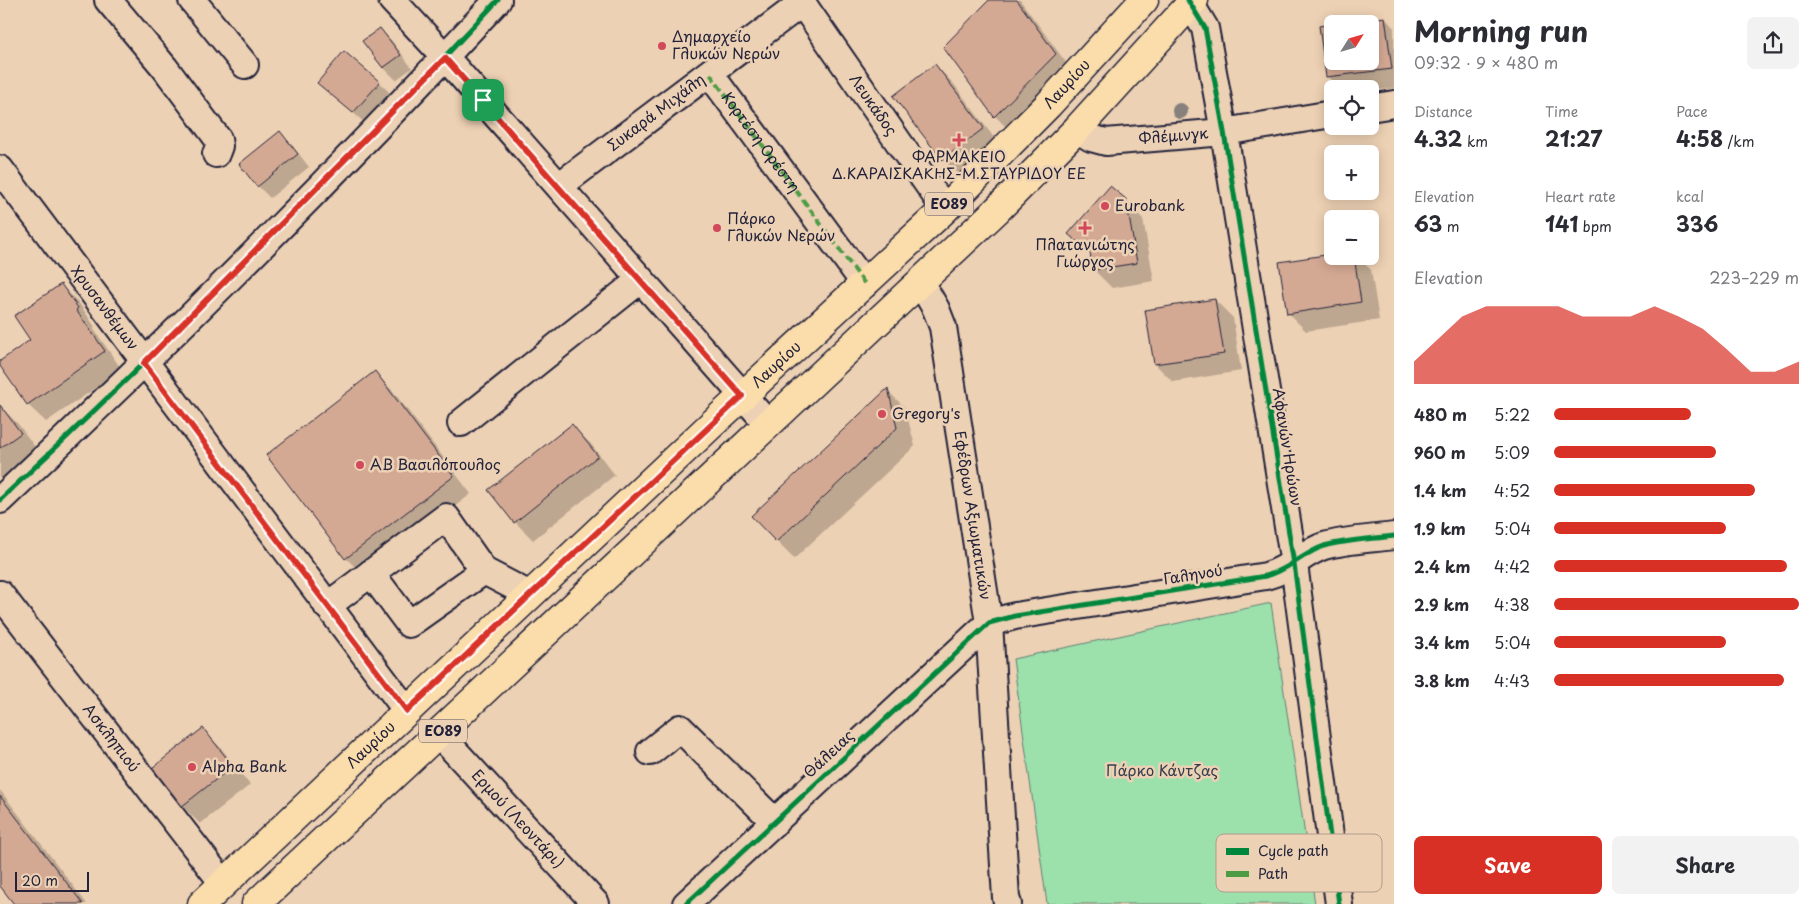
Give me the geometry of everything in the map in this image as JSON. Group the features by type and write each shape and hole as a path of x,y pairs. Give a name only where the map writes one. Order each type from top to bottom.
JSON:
{"main road":[{"name":"Λαυρίου","path":"202,904 742,396 945,209 1048,105 1144,0"},
{"name":"ΕΟ89","path":"256,904 997,210 1077,129 1191,1"}],"street":[{"path":"108,0 165,68 218,139 220,146 216,154"},
{"path":"192,0 245,65"},
{"path":"392,0 768,424"},
{"path":"0,500 144,363 445,58 498,0"},
{"name":"Αφανών Ηρώων","path":"1191,1 1205,28 1224,132 1294,564 1330,834"},
{"name":"Λευκάδος","path":"801,2 945,209"},
{"name":"Συκαρά Μιχάλη","path":"558,186 710,74 801,2"},
{"name":"Κορτέση Ορέστη","path":"710,74 865,284"},
{"path":"1379,106 1394,104"},
{"name":"Φλέμινγκ","path":"1077,129 1090,138 1106,142 1224,132 1324,115"},
{"name":"Χρυσανθέμων","path":"0,169 407,711"},
{"path":"461,424 640,280"},
{"name":"Εφέδρων Αξιωματικών","path":"921,283 936,309 943,327 989,623 1006,898 1008,904"},
{"path":"327,606 446,516 484,572 530,595"},
{"name":"Γαληνού","path":"989,623 1015,616 1266,576 1294,564 1306,555 1324,546 1394,536"},
{"path":"371,573 409,624 484,572"},
{"name":"Ασκληπιού","path":"0,594 223,883"},
{"name":"Θάλειας","path":"686,904 989,623"},
{"path":"650,752 680,728 775,822"},
{"name":"Ερμού (Λεοντάρι)","path":"439,734 596,904"}],"green space":[{"name":"Πάρκο Κάντζας","path":"1271,603 1305,834 1216,834 1216,892 1313,892 1315,904 1047,904 1013,659"}],"building":[{"path":"989,0 1017,0 1056,54 994,117 943,47"},
{"path":"1385,17 1392,69 1326,77 1325,70 1379,70 1379,18"},
{"path":"1324,25 1324,62 1319,26"},
{"path":"380,28 401,55 383,68 362,41"},
{"path":"344,51 380,82 353,113 317,83"},
{"path":"935,64 984,128 942,160 893,96"},
{"path":"280,131 298,154 257,187 239,164"},
{"path":"1110,186 1126,199 1137,263 1093,270 1090,253 1068,234"},
{"path":"1324,255 1324,265 1355,265 1361,302 1287,314 1279,262"},
{"path":"61,284 78,308 76,310 105,351 27,405 0,366 0,361 30,340 14,316"},
{"path":"1215,299 1224,354 1154,364 1145,310"},
{"name":"ΑΒ Βασιλόπουλος","path":"375,371 454,476 345,559 266,455"},
{"path":"888,388 897,428 776,542 751,516"},
{"path":"0,405 21,433 0,448"},
{"path":"572,424 598,456 514,523 488,490"},
{"name":"Alpha Bank","path":"203,728 233,766 181,807 152,768"},
{"path":"0,796 83,904 14,904 0,886"}],"marked path":[{"path":"710,74 865,284"}],"cycle path":[{"path":"0,500 254,254 498,0"},
{"path":"1188,0 1205,28 1224,132 1294,564 1330,834"},
{"path":"686,904 989,623 1015,616 1266,576 1282,570 1324,546 1394,536"},
{"path":"1337,892 1339,904"}],"place":[{"name":"Δημαρχείο Γλυκών Νερών","path":"662,46"},
{"name":"ΦΑΡΜΑΚΕΙΟ Δ.ΚΑΡΑΙΣΚΑΚΗΣ-Μ.ΣΤΑΥΡΙΔΟΥ ΕΕ","path":"959,140"},
{"name":"Eurobank","path":"1105,206"},
{"name":"Πάρκο Γλυκών Νερών","path":"717,228"},
{"name":"Πλατανιώτης Γιώργος","path":"1085,228"},
{"name":"Gregory's","path":"882,414"},
{"name":"ΑΒ Βασιλόπουλος","path":"360,465"},
{"name":"Alpha Bank","path":"192,767"}],"route":[{"path":"445,58 483,100 742,396 407,711 144,363 445,58"}]}
